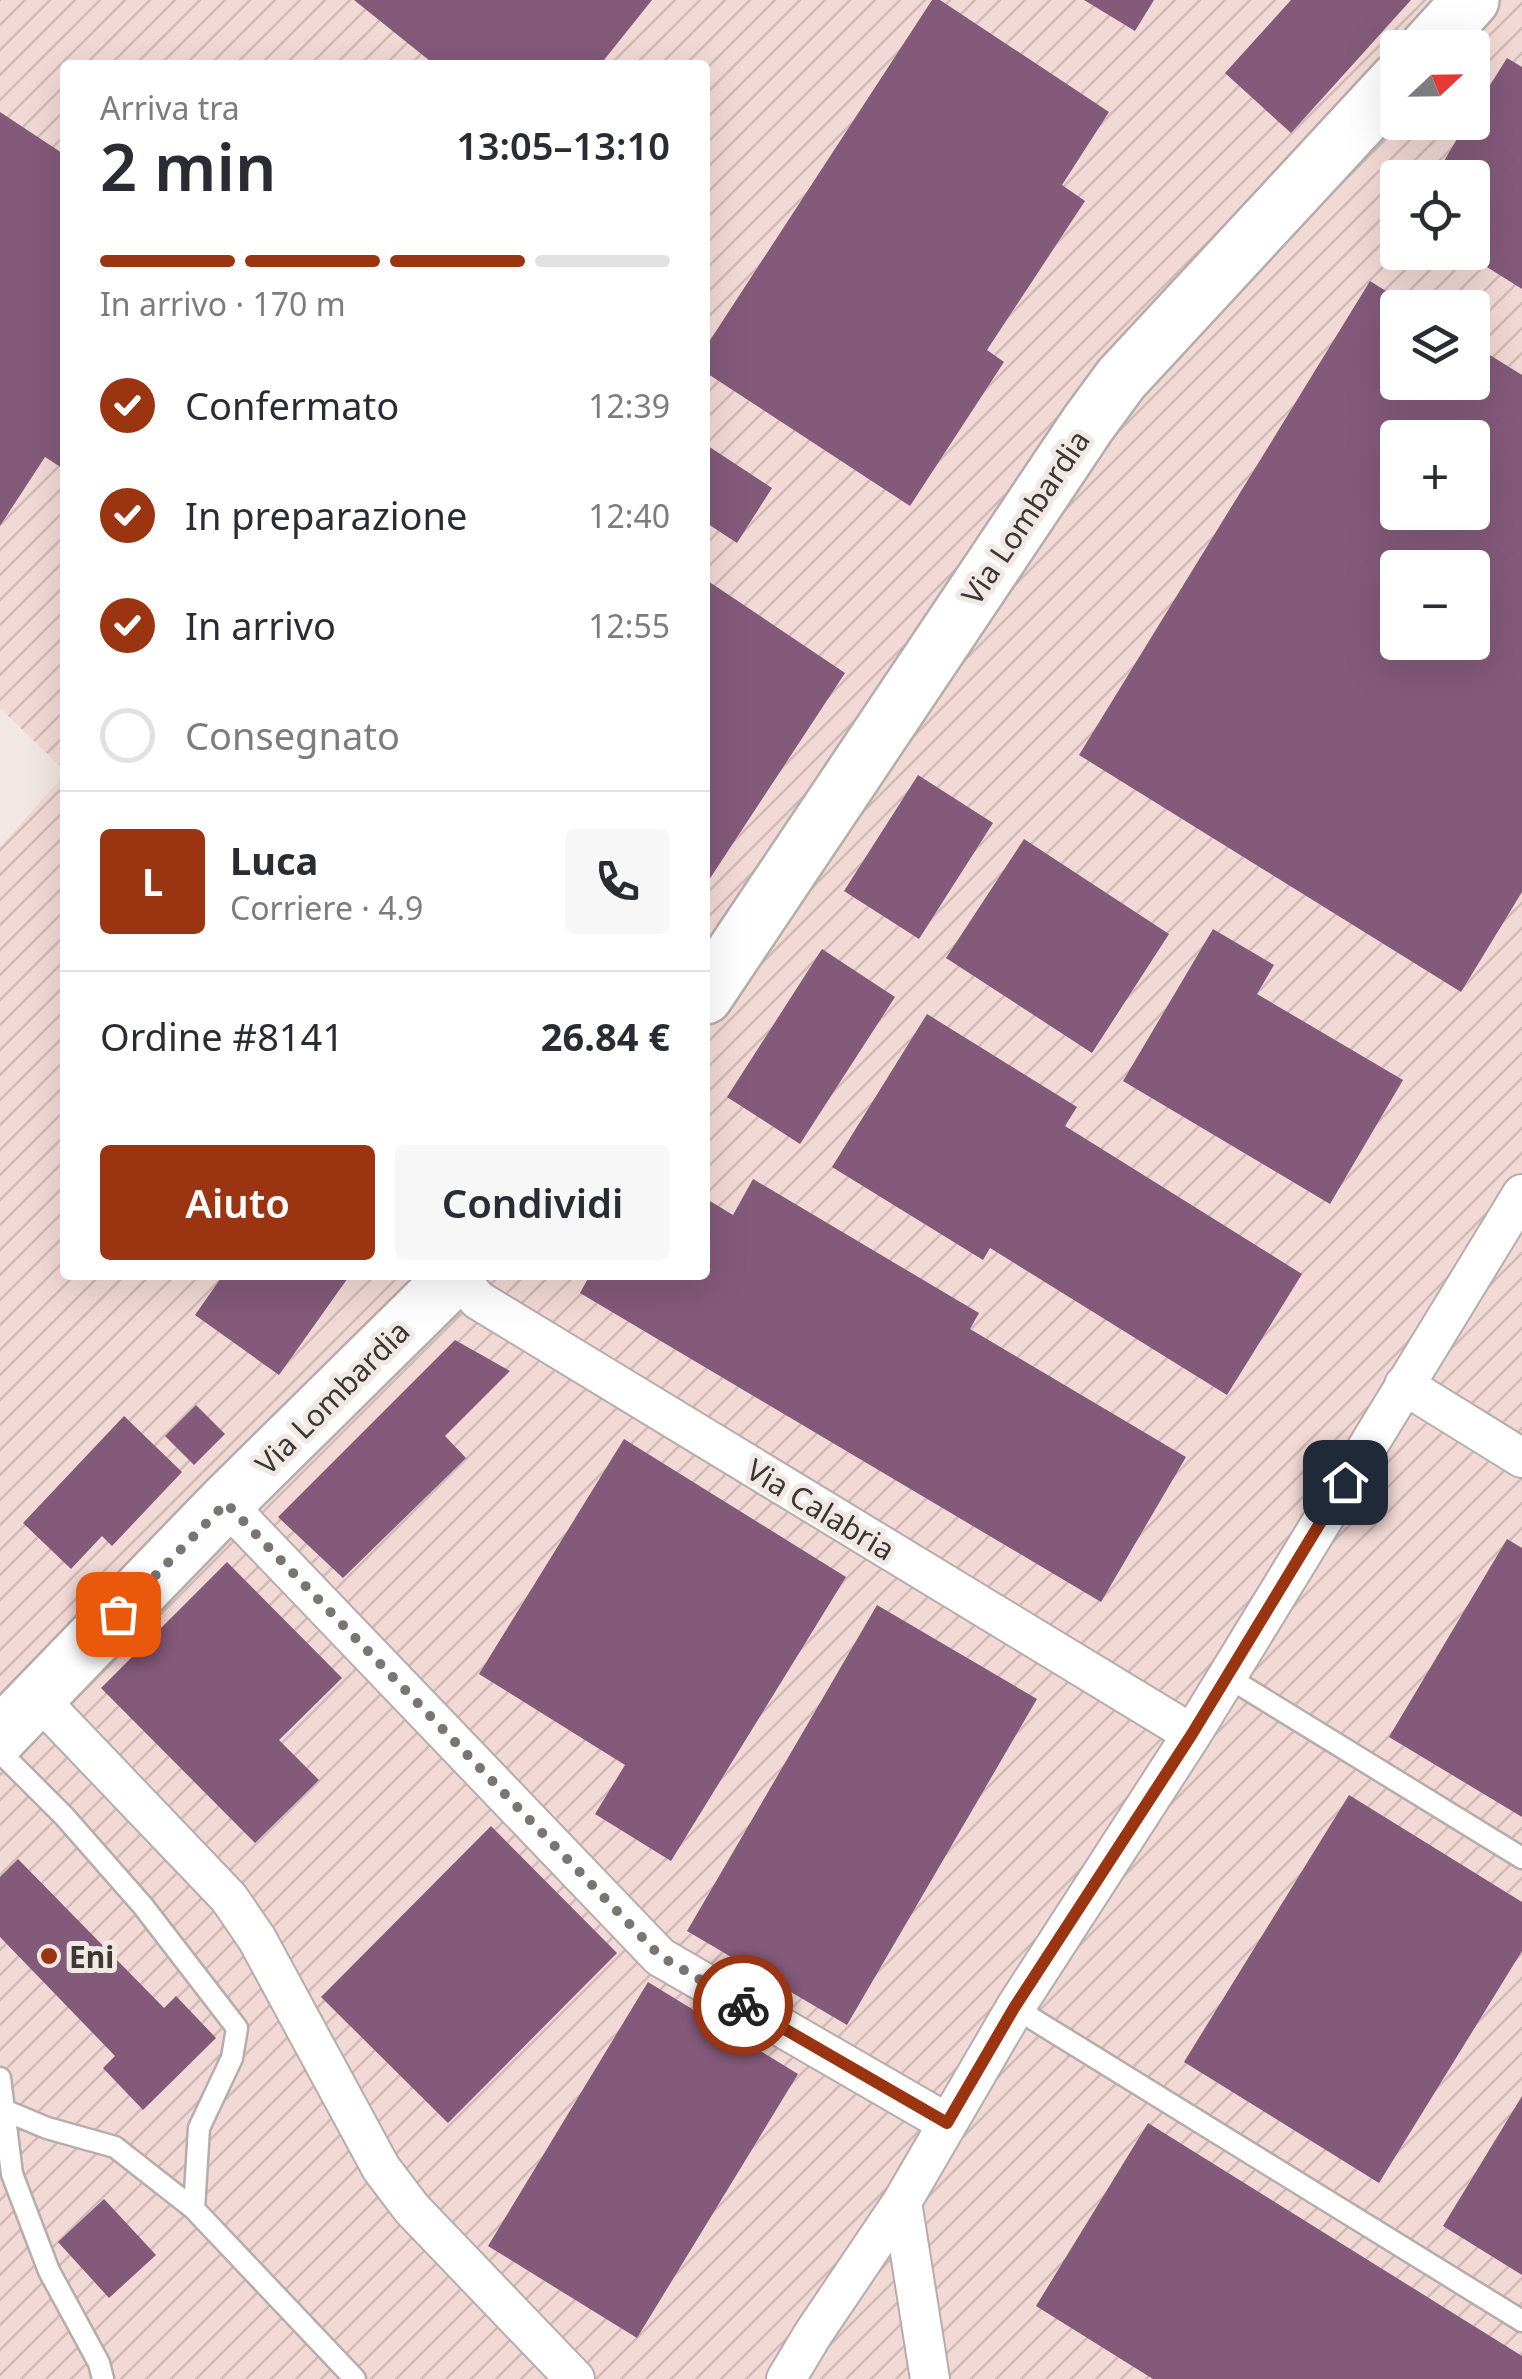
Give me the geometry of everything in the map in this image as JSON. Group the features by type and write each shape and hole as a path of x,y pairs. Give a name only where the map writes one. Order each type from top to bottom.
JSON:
{"street":[{"path":"1444,30 1471,0"},
{"name":"Via Lombardia","path":"710,989 1121,379 1380,99"},
{"path":"786,2379 902,2202 1014,2008 1192,1734 1522,1194"},
{"name":"Via Lombardia","path":"0,1736 226,1503 451,1280"},
{"name":"Via Calabria","path":"460,1280 478,1300 1192,1734"},
{"path":"1404,1385 1522,1458"},
{"path":"226,1503 660,1956 947,2123"},
{"path":"38,1698 229,1898 257,1939 381,2168 412,2209 574,2379"},
{"path":"902,2202 930,2379"}],"lane":[{"path":"1226,1676 1522,1858"},
{"path":"0,1752 64,1816 143,1906 237,2028 232,2058 199,2128 194,2208"},
{"path":"1014,2008 1522,2321"},
{"path":"0,2078 12,2174 49,2271 104,2376"},
{"path":"4,2110 47,2128 115,2146 194,2208 355,2379"}],"shaded area":[{"path":"0,0 1522,0 1522,2379 0,2379 0,847 60,780 60,1280 710,1280 710,60 60,60 60,766 0,708"}],"building":[{"path":"354,0 652,0 604,60 429,60"},
{"path":"932,0 940,0 1109,112 1062,185 1085,201 987,350 1004,362 910,506 710,375 710,340"},
{"path":"1084,0 1154,0 1135,31"},
{"path":"1291,0 1411,0 1291,133 1225,73"},
{"path":"1507,58 1522,67 1522,289 1490,269 1490,160 1445,160 1456,140 1490,140 1490,85"},
{"path":"0,112 60,152 60,467 45,457 0,526"},
{"path":"1370,281 1384,290 1380,290 1380,400 1490,400 1490,355 1522,375 1522,892 1461,992 1079,755"},
{"path":"710,447 772,488 737,543 710,525"},
{"path":"710,582 845,673 710,878"},
{"path":"918,775 993,823 919,939 844,891"},
{"path":"1024,839 1169,934 1092,1053 946,958"},
{"path":"1213,929 1274,965 1257,994 1403,1080 1330,1204 1123,1081"},
{"path":"822,949 895,997 800,1144 727,1097"},
{"path":"927,1014 1077,1107 1065,1126 1302,1274 1227,1395 990,1248 983,1260 832,1167"},
{"path":"753,1179 979,1313 970,1329 1186,1457 1101,1602 580,1293 587,1280 710,1280 710,1201 733,1215"},
{"path":"220,1280 346,1280 279,1375 195,1315"},
{"path":"455,1340 510,1371 445,1436 466,1458 343,1578 278,1517"},
{"path":"196,1405 225,1434 194,1465 165,1436"},
{"path":"124,1416 182,1472 112,1546 102,1536 71,1569 23,1523"},
{"path":"624,1439 846,1577 671,1861 595,1814 625,1765 479,1674"},
{"path":"1507,1539 1522,1548 1522,1817 1389,1737"},
{"path":"227,1562 342,1678 279,1740 319,1780 255,1843 101,1688"},
{"path":"877,1605 1037,1699 847,2025 687,1931"},
{"path":"1349,1795 1522,1902 1522,1951 1379,2183 1184,2062"},
{"path":"491,1826 617,1953 448,2123 321,1997"},
{"path":"18,1859 164,2008 176,1996 216,2038 143,2110 103,2068 115,2056 0,1937 0,1877"},
{"path":"648,1982 798,2074 637,2338 488,2246"},
{"path":"1522,2096 1522,2275 1443,2226"},
{"path":"1148,2123 1522,2356 1522,2379 1153,2379 1036,2306"},
{"path":"104,2199 156,2255 109,2298 58,2242"}],"way so far":[{"path":"118,1614 226,1503 660,1956 743,2005"}],"place":[{"name":"Eni","path":"49,1956"}],"route":[{"path":"743,2005 947,2123 1014,2008 1192,1734 1345,1482"}]}
